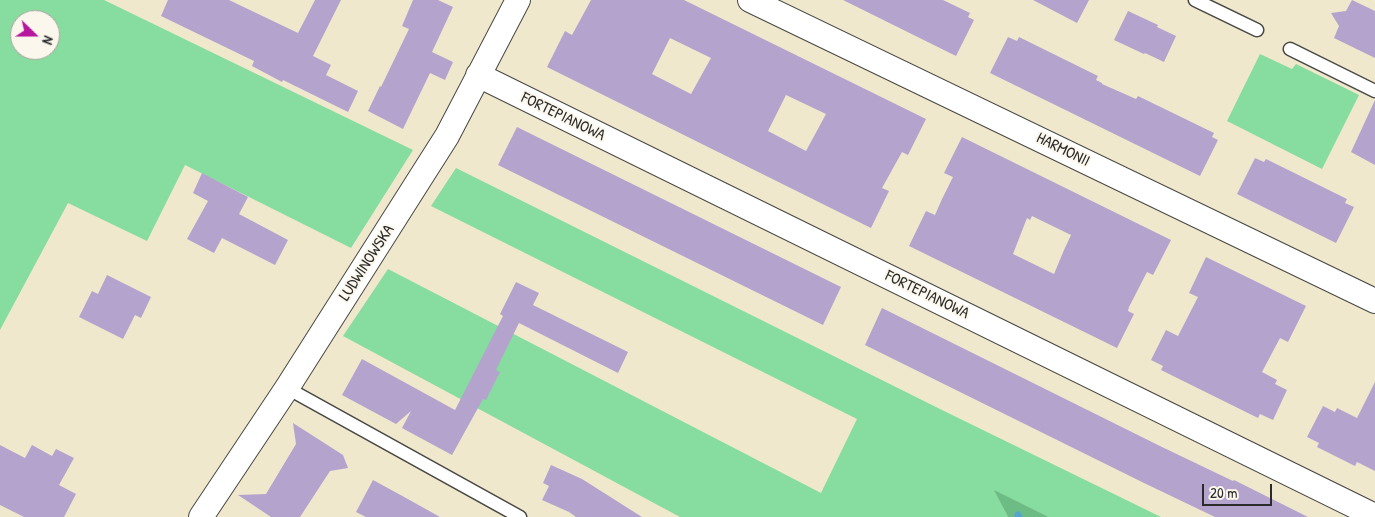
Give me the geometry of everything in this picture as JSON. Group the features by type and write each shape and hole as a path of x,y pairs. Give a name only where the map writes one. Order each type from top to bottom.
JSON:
{"street":[{"name":"LUDWINOWSKA","path":"201,517 287,388 447,136 518,0"},
{"name":"HARMONII","path":"750,0 1375,301"},
{"name":"FORTEPIANOWA","path":"478,75 1375,516"}],"lane":[{"path":"1195,0 1257,30"},
{"path":"1290,49 1375,91"},
{"path":"287,388 520,517"}],"green space":[{"path":"0,0 104,0 413,150 351,248 185,165 147,241 68,203 0,330"},
{"path":"1260,54 1292,69 1296,64 1359,95 1322,169 1227,121"},
{"path":"456,168 1161,517 1049,517 995,491 1008,517 680,517 343,336 388,269 821,493 857,419 431,206"},
{"path":"994,490 1049,517 1008,517"}],"building":[{"path":"168,0 229,0 298,33 315,0 341,0 313,56 331,65 326,75 358,91 348,112 283,80 282,82 252,66 254,61 161,16"},
{"path":"413,0 438,0 453,7 432,52 453,62 445,80 430,73 403,129 368,111 409,29 402,26"},
{"path":"591,0 684,0 926,119 908,155 902,152 882,188 889,191 871,228 547,67 565,31 572,35","holes":["670,38 711,58 691,94 652,74","786,95 826,114 806,151 768,131"]},
{"path":"843,0 943,0 970,13 968,17 974,20 956,56"},
{"path":"1033,0 1089,0 1077,23"},
{"path":"1352,0 1375,11 1375,58 1334,38 1339,26 1331,13 1346,11"},
{"path":"1128,11 1176,36 1164,62 1114,40"},
{"path":"1008,37 1017,41 1019,37 1098,76 1096,80 1102,84 1136,99 1138,96 1214,133 1212,137 1218,140 1200,176 990,73"},
{"path":"1375,100 1375,165 1351,152"},
{"path":"517,127 841,287 823,325 498,165"},
{"path":"962,137 1171,240 1153,275 1147,272 1129,307 1128,311 1134,314 1117,348 909,246 926,211 935,215 953,177 944,173","holes":["1032,216 1071,235 1054,274 1013,254 1027,218 1030,220"]},
{"path":"1255,158 1264,162 1266,159 1347,199 1345,203 1354,207 1336,243 1237,194"},
{"path":"202,173 248,197 239,214 288,240 275,265 222,238 214,253 187,239 208,201 193,193"},
{"path":"1206,257 1306,306 1288,342 1280,338 1262,372 1277,380 1275,384 1287,390 1273,420 1260,414 1258,418 1161,370 1163,366 1151,360 1166,330 1178,336 1198,297 1189,293"},
{"path":"107,275 151,297 141,318 135,315 123,339 79,317 92,291 98,294"},
{"path":"516,282 539,293 533,305 628,352 618,373 519,323 496,370 500,372 486,400 483,399 452,455 402,428 411,411 396,424 342,395 362,359 455,410 503,316 500,314"},
{"path":"882,308 1308,517 1215,517 1144,483 865,345"},
{"path":"1375,382 1375,471 1357,462 1355,466 1317,447 1319,443 1307,437 1323,406 1335,412 1337,408 1357,418"},
{"path":"293,423 343,455 348,468 330,471 300,517 271,517 238,495 266,494 296,444"},
{"path":"0,445 25,458 32,445 52,456 56,449 74,458 59,485 76,494 64,517 24,517 0,505"},
{"path":"551,465 582,479 642,517 576,517 542,500 549,486 543,483"},
{"path":"373,480 440,517 366,517 356,512"}]}
